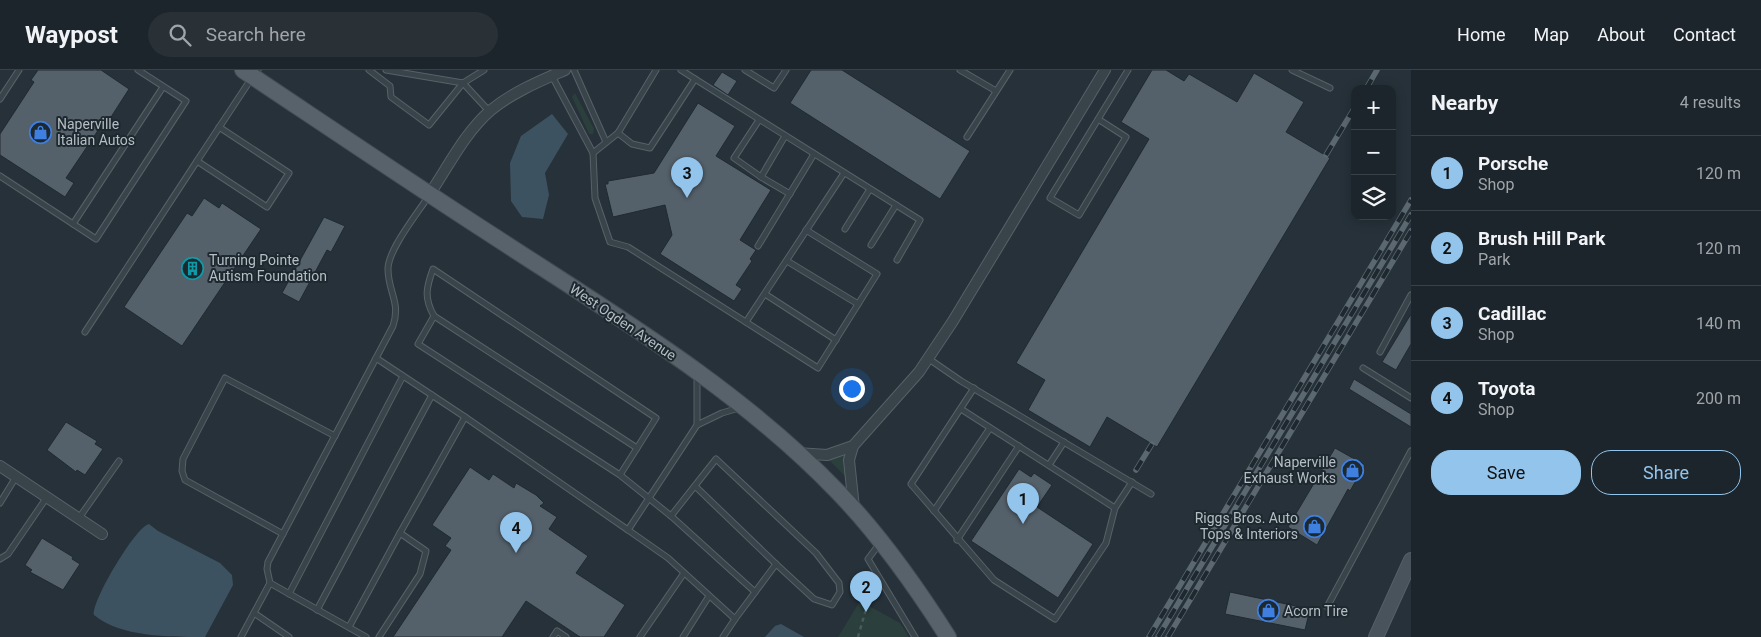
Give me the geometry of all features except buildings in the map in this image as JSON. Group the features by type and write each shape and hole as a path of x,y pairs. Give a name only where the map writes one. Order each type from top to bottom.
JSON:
{"main road":[{"name":"West Ogden Avenue","path":"251,72 429,195 615,315 743,407 797,453 855,509 881,540 948,637"},
{"path":"1376,637 1411,560"}],"street":[{"path":"429,195 469,134 490,111 517,93 565,70"},
{"path":"855,509 849,476 849,460 853,446 929,359 1105,70"},
{"path":"797,453 827,455 853,446"},
{"path":"0,466 102,534"}],"lane":[{"path":"0,99 19,70"},
{"path":"0,176 96,239 186,102 138,70"},
{"path":"369,70 390,86 390,98 429,125 463,83 484,70"},
{"path":"386,70 463,83 490,111"},
{"path":"574,70 606,142"},
{"path":"593,153 618,133 656,70"},
{"path":"681,70 920,220 896,260"},
{"path":"745,70 774,88 786,70"},
{"path":"960,70 996,91"},
{"path":"967,137 1010,70"},
{"path":"1098,119 1126,136 1079,215 1050,198 1098,119 1128,70"},
{"path":"1292,70 1330,88"},
{"path":"85,332 220,127 251,72"},
{"path":"552,76 593,153 595,198 610,242 628,248 818,368 877,274 806,230"},
{"path":"618,133 632,144 650,148 695,79"},
{"path":"73,224 163,87"},
{"path":"759,120 734,158 790,194"},
{"path":"197,161 267,207 289,173 220,127"},
{"path":"761,177 785,136"},
{"path":"758,246 814,154"},
{"path":"746,322 844,173"},
{"path":"845,229 870,189"},
{"path":"241,637 270,583 267,569 268,562 393,326 397,312 388,267 393,254 429,195"},
{"path":"871,245 896,205"},
{"path":"787,261 858,304"},
{"path":"620,474 637,448 656,418 433,269 428,283 427,303 434,316 637,448"},
{"path":"764,294 836,340"},
{"path":"1380,352 1411,295"},
{"path":"434,316 418,344 620,474 672,516 755,592"},
{"path":"376,358 465,417 668,558 735,619"},
{"path":"929,359 1151,494"},
{"path":"1364,368 1411,398"},
{"path":"696,372 697,425"},
{"path":"289,594 403,376"},
{"path":"283,534 185,480 182,471 183,459 225,378 335,436"},
{"path":"974,388 911,484 957,540 994,580 1055,619 1106,542 1116,508 1132,482"},
{"path":"318,610 432,395"},
{"path":"628,530 697,425 722,413 743,407"},
{"path":"961,409 1116,508"},
{"path":"349,627 465,417"},
{"path":"934,511 990,428"},
{"path":"1049,465 1064,442"},
{"path":"957,540 1019,446"},
{"path":"1327,607 1411,451"},
{"path":"672,516 695,486 716,459 816,553 839,583 840,592 832,605 814,599 695,486"},
{"path":"79,518 119,461"},
{"path":"0,503 16,477"},
{"path":"0,559 8,554 46,497"},
{"path":"379,637 420,574 426,551 400,532"},
{"path":"881,540 868,559 916,637"},
{"path":"723,637 776,564"},
{"path":"640,637 684,573"},
{"path":"270,583 366,637"},
{"path":"682,637 709,596"},
{"path":"254,613 289,637"},
{"path":"553,637 557,631 566,637"}],"path":[{"path":"858,637 868,602"}],"green space":[{"path":"575,93 594,129 593,134 589,134 572,97"},
{"path":"847,451 846,477 827,458"},
{"path":"860,601 900,623 909,637 838,637"}],"water":[{"path":"552,114 568,134 545,173 549,195 543,219 522,217 511,201 510,163 521,136"},
{"path":"149,524 158,531 220,563 232,575 233,585 205,637 161,636 131,632 117,628 94,615 95,607 107,581 125,550 134,537"},
{"path":"781,624 804,637 765,637 775,626"}],"railway":[{"path":"1368,85 1377,70"},
{"path":"1326,155 1351,114"},
{"path":"1149,637 1411,200"},
{"path":"1158,637 1411,215"},
{"path":"1168,637 1411,231"},
{"path":"1136,470 1152,444"}],"place":[{"name":"Naperville Italian Autos","path":"41,132"},
{"name":"Cadillac","path":"687,198"},
{"name":"Turning Pointe Autism Foundation","path":"193,268"},
{"name":"Naperville Exhaust Works","path":"1352,470"},
{"name":"Porsche","path":"1023,524"},
{"name":"Riggs Bros. Auto Tops & Interiors","path":"1314,526"},
{"name":"Toyota","path":"516,553"},
{"name":"Acorn Tire","path":"1268,611"},
{"name":"Brush Hill Park","path":"866,612"}]}
